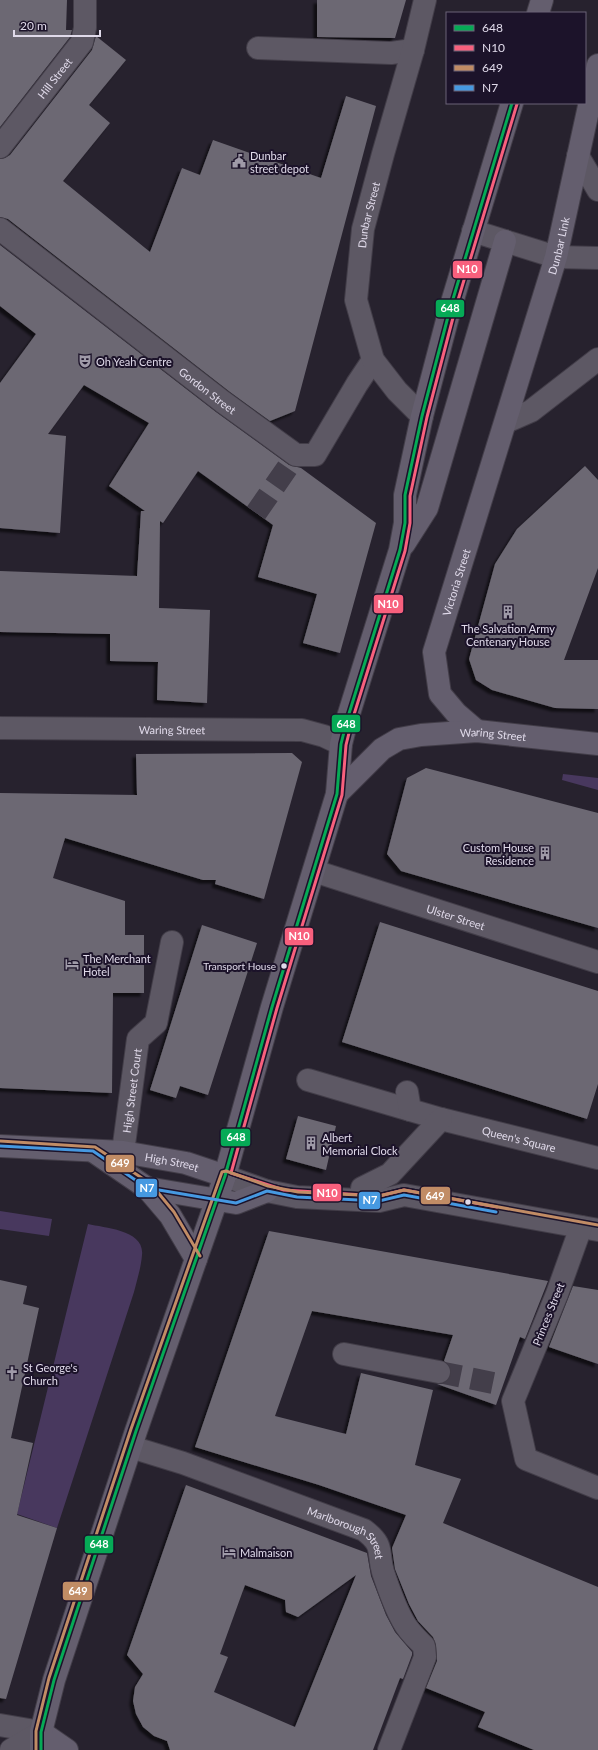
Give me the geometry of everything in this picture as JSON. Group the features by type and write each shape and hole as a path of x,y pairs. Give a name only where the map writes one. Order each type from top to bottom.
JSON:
{"main road":[{"path":"538,12 542,0"},
{"name":"Dunbar Link","path":"506,422 556,257 598,65"},
{"path":"67,1750 41,1741 54,1680 172,1325 225,1176 272,1007 337,794 341,744 347,720 400,550 405,523 405,495 422,416 450,309 512,104"},
{"path":"400,550 428,508 505,241"},
{"name":"Victoria Street","path":"477,731 456,713 440,694 434,652 506,422"},
{"name":"Waring Street","path":"337,794 382,748 399,739 421,735 477,731 598,744"},
{"name":"High Street","path":"0,1146 123,1152 186,1163 225,1176"},
{"path":"93,1151 147,1188 170,1215 196,1259"},
{"path":"147,1188 236,1203 267,1191"}],"street":[{"name":"Hill Street","path":"0,147 82,42 85,28 85,0"},
{"name":"Dunbar Street","path":"422,416 397,391 373,360 356,300 363,229 426,0"},
{"path":"258,48 391,53 413,50"},
{"path":"578,156 598,190"},
{"name":"Gordon Street","path":"0,229 294,458 315,455 373,360"},
{"path":"474,231 556,257 598,258"},
{"path":"506,422 531,411 598,359"},
{"name":"Waring Street","path":"0,728 302,730 324,736 341,744"},
{"name":"Ulster Street","path":"314,871 598,962"},
{"name":"High Street Court","path":"123,1152 138,1039 156,1024 172,942"},
{"name":"Queen's Square","path":"308,1080 409,1101 440,1120 598,1158"},
{"path":"362,1188 390,1174 440,1120"},
{"path":"225,1176 267,1191 297,1197 379,1201 404,1195 590,1229"},
{"name":"Princes Street","path":"590,1229 557,1294 512,1391 526,1460 598,1488"},
{"path":"344,1354 439,1372"},
{"name":"Marlborough Street","path":"131,1447 190,1466 357,1527 375,1538 380,1550 383,1571 403,1621 414,1636 424,1646 425,1657 389,1750"},
{"path":"0,1725 41,1741"},
{"path":"11,1750 41,1741"},
{"path":"0,1745 4,1750"}],"shaded area":[{"path":"563,774 598,778 598,790 562,780"},
{"path":"0,1211 52,1219 49,1236 0,1229"},
{"path":"88,1224 113,1229 131,1235 137,1240 141,1247 142,1255 134,1292 57,1528 17,1514"}],"building":[{"path":"0,0 67,0 66,30 72,30 70,37 0,127"},
{"path":"317,0 406,0 395,38 317,37"},
{"path":"96,36 126,60 89,105 110,123 63,181 150,252 182,168 200,175 213,140 321,178 346,96 376,106 295,411 270,421 230,392 8,219 0,217 0,159 10,155 92,50"},
{"path":"0,245 216,412 289,465 301,468 376,523 340,653 303,643 317,594 258,577 273,525 198,471 163,523 160,521 159,608 210,610 207,703 157,700 158,662 110,661 110,634 0,632 0,571 137,576 141,511 145,511 109,486 149,423 84,385 48,434 66,436 60,533 0,528 0,383 36,334 0,306"},
{"name":"The Salvation Army Centenary House","path":"585,466 598,480 598,568 564,660 598,660 598,709 555,708 492,690 476,680 469,659 495,564 517,529"},
{"path":"292,753 302,762 264,899 215,884 216,880 203,880 65,838 53,878 125,901 125,935 144,935 144,993 113,993 112,1093 0,1088 0,793 137,795 136,754"},
{"path":"426,768 598,813 598,928 401,871 387,854 407,778"},
{"path":"380,922 598,991 598,1084 587,1119 342,1042"},
{"path":"202,925 257,943 208,1095 180,1086 176,1098 150,1090"},
{"name":"Albert Memorial Clock","path":"298,1116 336,1126 326,1170 286,1159"},
{"path":"269,1231 548,1281 525,1339 520,1337 496,1405 437,1384 443,1384 451,1375 451,1368 444,1361 453,1335 312,1311 275,1416 346,1434 361,1373 433,1390 415,1465 461,1479 443,1523 598,1587 598,1750 534,1750 478,1727 485,1712 426,1688 437,1661 436,1645 433,1637 418,1621 409,1604 395,1569 392,1548 406,1515 319,1485 195,1447"},
{"path":"0,1280 27,1286 23,1304 39,1308 11,1438 33,1443 17,1515 57,1528 6,1699 0,1698"},
{"path":"573,1286 598,1290 598,1364 549,1347"},
{"path":"186,1485 367,1553 371,1576 386,1615 395,1632 412,1652 403,1679 400,1678 373,1750 170,1750 167,1741 154,1736 143,1727 136,1714 133,1701 135,1687 143,1674 127,1655","holes":["356,1575 295,1727 214,1692 228,1657 220,1654 245,1585 285,1600 286,1612 298,1617"]}],"tunnel":[{"path":"256,513 292,461"},
{"path":"439,1372 503,1385"}],"transit line":[{"name":"648","path":"41,1750 41,1732 54,1680 136,1431 225,1176 272,1007 337,794 341,744 347,720 400,550 405,523 405,495 422,416 450,309 512,104"},
{"name":"N10","path":"497,1207 404,1190 379,1196 284,1190 231,1173 277,1008 342,795 346,745 352,721 405,551 410,523 410,496 427,417 455,310 517,104"},
{"name":"649","path":"0,1141 95,1147 151,1184 174,1212 200,1256"},
{"name":"N7","path":"0,1146 93,1151 147,1188 236,1203 267,1191 297,1197 379,1201 404,1195 496,1212"},
{"name":"649","path":"36,1750 36,1731 49,1678 131,1429 222,1172 226,1171 268,1186 298,1192 379,1196 404,1190 598,1225"}],"place":[{"name":"Dunbar street depot","path":"239,161"},
{"name":"Oh Yeah Centre","path":"85,361"},
{"name":"The Salvation Army Centenary House","path":"508,612"},
{"name":"Custom House Residence","path":"545,853"},
{"name":"The Merchant Hotel","path":"72,964"},
{"name":"Transport House","path":"284,966"},
{"name":"Albert Memorial Clock","path":"311,1143"},
{"name":"St George's Church","path":"12,1373"},
{"name":"Malmaison","path":"229,1552"}]}
